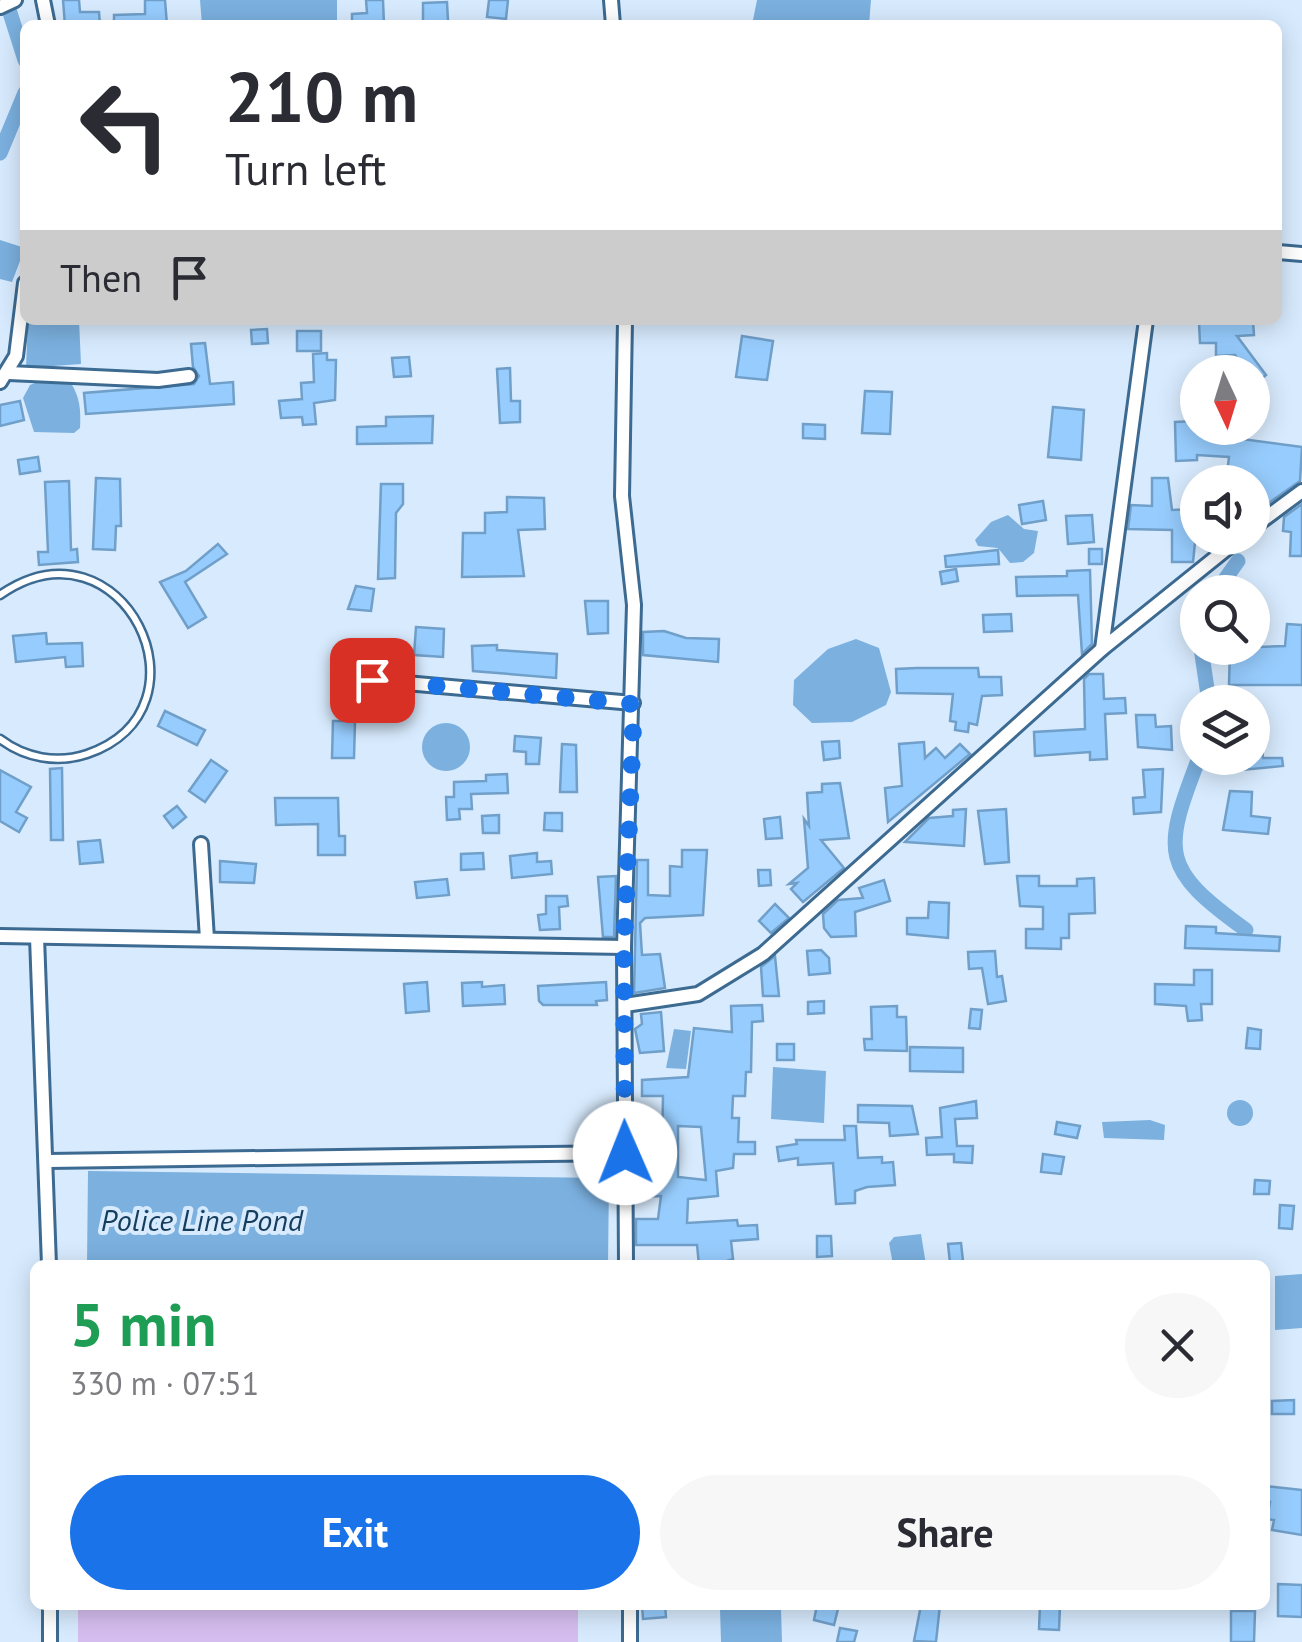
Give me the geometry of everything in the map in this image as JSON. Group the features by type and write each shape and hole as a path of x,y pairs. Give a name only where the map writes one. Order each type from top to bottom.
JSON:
{"street":[{"path":"0,6 15,0"},
{"path":"20,324 16,356 5,378 158,380 190,376"},
{"path":"625,325 622,496 634,605 624,947 626,1260"},
{"path":"1102,649 1145,325"},
{"path":"1270,515 1302,491"},
{"path":"625,1005 698,994 763,954 1102,649 1219,555"},
{"path":"372,680 634,704"},
{"path":"201,844 207,939"},
{"path":"0,936 624,947"},
{"path":"37,937 49,1260"},
{"path":"48,1160 625,1153"},
{"path":"50,1610 50,1642"},
{"path":"630,1610 630,1642"}],"lane":[{"path":"0,594 24,581 52,574 95,582 130,608 144,633 151,661 148,690 136,716 105,746 78,757 49,759 21,752 0,739"}],"shaded area":[{"path":"78,1610 578,1610 578,1642 78,1642"}],"water":[{"path":"200,0 337,0 337,20 202,20"},
{"path":"757,0 871,0 869,20 753,20"},
{"path":"0,240 20,246 20,261 12,282 0,279"},
{"path":"28,325 79,325 81,364 26,368"},
{"path":"42,380 71,383 80,410 80,428 74,433 34,432 23,398 30,385"},
{"path":"1008,515 1024,529 1038,531 1034,553 1023,562 1010,563 998,548 978,546 975,540 991,522"},
{"path":"856,639 879,648 891,692 886,705 852,722 812,723 793,705 794,680 828,649"},
{"path":"446,723 463,730 470,747 463,764 446,771 429,764 422,747 429,730"},
{"path":"674,1029 691,1031 686,1069 666,1068"},
{"path":"773,1067 826,1071 824,1123 771,1119"},
{"path":"1240,1100 1250,1103 1250,1123 1240,1126 1230,1123 1227,1113 1230,1103"},
{"path":"1150,1120 1165,1125 1164,1140 1104,1138 1102,1122"},
{"name":"Police Line Pond","path":"88,1171 609,1178 608,1260 87,1260"},
{"path":"921,1234 925,1260 892,1260 889,1243 894,1237"},
{"path":"1302,1274 1302,1328 1275,1330 1275,1276"},
{"path":"720,1610 781,1610 782,1642 721,1642"}],"building":[{"path":"63,0 79,0 80,12 99,12 100,20 65,20"},
{"path":"145,0 165,0 167,20 114,20 114,15 145,14"},
{"path":"366,0 383,0 384,20 352,20 352,14 367,13"},
{"path":"489,0 508,0 506,19 487,17"},
{"path":"447,2 448,20 423,20 423,3"},
{"path":"1199,325 1253,325 1254,335 1237,336 1251,355 1216,355 1216,343 1200,343"},
{"path":"267,329 268,343 252,344 251,330"},
{"path":"297,331 321,331 321,351 297,351"},
{"path":"742,336 773,341 767,380 736,377"},
{"path":"205,343 210,384 233,382 234,404 86,414 84,393 194,384 199,376 193,367 191,344"},
{"path":"327,353 327,360 336,360 335,400 314,403 316,424 303,425 302,417 281,418 279,401 302,399 301,383 314,382 313,354"},
{"path":"409,357 411,376 394,377 392,358"},
{"path":"510,368 511,401 520,401 520,422 500,423 497,369"},
{"path":"865,391 892,392 890,434 862,433"},
{"path":"20,401 24,420 0,426 0,405"},
{"path":"1053,407 1084,410 1081,460 1048,457"},
{"path":"433,416 432,443 357,444 357,427 386,426 386,417"},
{"path":"1175,422 1180,422 1180,445 1270,443 1302,447 1300,481 1270,502 1270,465 1228,465 1229,457 1197,455 1197,460 1176,461"},
{"path":"803,424 825,425 825,439 803,438"},
{"path":"38,457 40,471 20,474 18,460"},
{"path":"96,478 120,479 121,526 116,526 115,550 93,549"},
{"path":"1152,478 1168,478 1172,510 1180,510 1180,555 1194,555 1193,562 1172,562 1172,530 1128,529 1131,505 1152,506"},
{"path":"69,481 71,550 77,549 78,562 39,565 38,552 48,552 45,482"},
{"path":"381,484 403,484 403,504 396,513 395,578 378,579"},
{"path":"507,497 544,498 545,529 518,530 524,576 462,577 463,533 485,533 485,513 507,512"},
{"path":"1043,501 1046,520 1022,524 1019,505"},
{"path":"1302,504 1302,556 1290,556 1291,532 1283,531 1284,517"},
{"path":"1092,515 1094,542 1068,544 1066,516"},
{"path":"218,544 227,554 185,582 206,617 188,628 160,582 186,571"},
{"path":"1089,549 1102,549 1102,564 1089,564"},
{"path":"998,550 999,564 946,567 945,556"},
{"path":"956,569 958,581 942,584 940,572"},
{"path":"1090,570 1092,644 1082,654 1078,595 1017,596 1016,577 1067,576 1067,571"},
{"path":"356,586 374,589 371,611 348,609"},
{"path":"585,601 608,601 608,633 588,634"},
{"path":"1011,614 1012,631 984,632 983,615"},
{"path":"1287,624 1302,625 1302,685 1229,685 1230,665 1270,665 1270,647 1285,646"},
{"path":"416,627 444,629 443,657 414,655"},
{"path":"664,631 686,638 719,639 718,662 643,655 643,632"},
{"path":"46,633 47,644 82,643 83,666 66,667 65,657 16,662 13,636"},
{"path":"497,645 497,650 557,654 556,678 473,671 472,646"},
{"path":"978,668 979,677 1001,677 1002,695 982,696 977,725 969,723 968,732 955,730 956,722 950,721 953,694 897,693 896,669"},
{"path":"1089,674 1103,674 1104,699 1125,698 1126,713 1105,714 1107,759 1090,760 1090,752 1035,756 1034,732 1085,729 1084,679"},
{"path":"358,688 380,691 379,714 357,713"},
{"path":"165,711 205,730 197,745 158,726"},
{"path":"1136,715 1155,715 1156,727 1171,726 1172,750 1138,747"},
{"path":"333,721 355,721 354,758 332,758"},
{"path":"515,736 541,738 539,764 526,764 526,752 514,751"},
{"path":"839,741 840,758 824,760 822,742"},
{"path":"924,742 925,758 936,748 945,758 960,744 970,754 888,822 885,788 902,786 899,744"},
{"path":"562,744 576,745 577,792 560,792"},
{"path":"1270,758 1282,758 1283,766 1270,767"},
{"path":"211,760 227,771 205,802 189,791"},
{"path":"62,768 63,840 51,840 50,769"},
{"path":"1163,769 1161,812 1134,814 1133,798 1145,797 1143,770"},
{"path":"0,770 31,787 16,812 27,818 19,832 0,821"},
{"path":"507,774 508,793 471,794 472,809 459,809 460,819 447,820 446,797 454,797 454,782 486,781 486,775"},
{"path":"840,783 849,838 821,840 844,868 803,902 791,889 797,883 789,884 808,868 804,819 809,826 807,793 822,792 822,784"},
{"path":"1230,791 1252,792 1251,816 1270,818 1268,834 1223,830"},
{"path":"275,798 338,798 339,836 345,836 345,855 318,855 318,824 276,825"},
{"path":"177,806 186,817 173,828 164,816"},
{"path":"966,809 964,846 905,842 929,818 953,816 953,810"},
{"path":"1006,809 1009,862 985,864 978,811"},
{"path":"545,813 562,813 562,831 544,830"},
{"path":"499,815 499,833 483,833 482,816"},
{"path":"780,817 782,838 766,839 764,819"},
{"path":"100,840 103,862 80,864 78,842"},
{"path":"682,850 707,850 703,915 645,918 640,923 642,955 660,954 665,988 634,993 637,860 648,860 648,895 670,896 670,866 682,867"},
{"path":"483,853 484,869 461,870 461,854"},
{"path":"537,853 537,862 551,861 552,874 512,878 510,856"},
{"path":"220,861 256,864 254,883 220,882"},
{"path":"758,870 770,870 771,885 759,886"},
{"path":"616,876 614,937 603,937 598,877"},
{"path":"1017,876 1039,876 1039,886 1077,886 1077,879 1094,878 1095,913 1069,914 1069,938 1061,938 1061,949 1026,948 1026,929 1043,929 1043,907 1020,906"},
{"path":"447,879 449,895 417,898 415,882"},
{"path":"884,880 890,901 855,912 856,936 831,937 824,928 823,914 838,900 863,898 859,888"},
{"path":"546,896 567,896 568,906 559,907 560,929 540,930 538,915 546,914"},
{"path":"929,902 949,903 948,938 907,934 907,918 928,918"},
{"path":"775,904 789,918 771,933 759,921"},
{"path":"1186,926 1216,927 1216,933 1280,937 1279,951 1185,948"},
{"path":"821,950 829,958 830,973 809,975 807,951"},
{"path":"995,951 997,977 1002,976 1006,1001 988,1004 982,968 969,969 968,952"},
{"path":"775,956 779,996 763,996 761,967"},
{"path":"1194,970 1212,970 1212,1004 1201,1004 1202,1020 1188,1021 1186,1006 1155,1004 1155,984 1194,985"},
{"path":"427,982 429,1011 406,1013 404,984"},
{"path":"482,982 482,987 504,985 505,1004 463,1006 462,983"},
{"path":"606,982 607,1000 596,1001 597,1005 543,1005 539,1001 538,986"},
{"path":"824,1001 824,1013 808,1014 808,1002"},
{"path":"762,1005 763,1021 752,1022 751,1072 746,1072 745,1096 733,1096 732,1118 739,1118 738,1142 755,1142 755,1154 734,1154 733,1168 716,1171 718,1196 688,1199 687,1223 737,1220 738,1226 757,1225 758,1239 731,1241 730,1260 698,1260 697,1245 636,1245 636,1219 658,1219 661,1196 643,1197 641,1165 635,1165 635,1151 662,1148 663,1096 642,1096 642,1080 688,1077 694,1028 732,1032 731,1006","holes":["678,1126 701,1127 706,1180 678,1177"]},
{"path":"897,1006 897,1017 906,1017 907,1051 865,1050 864,1039 872,1039 871,1007"},
{"path":"971,1009 982,1010 980,1029 969,1028"},
{"path":"661,1012 664,1051 640,1053 635,1029 642,1024 641,1014"},
{"path":"1248,1028 1261,1030 1260,1049 1246,1048"},
{"path":"777,1044 794,1044 794,1060 777,1060"},
{"path":"910,1047 963,1048 963,1072 910,1071"},
{"path":"976,1101 977,1118 955,1119 957,1146 973,1146 972,1163 954,1162 954,1154 927,1155 926,1138 942,1137 940,1108"},
{"path":"858,1105 912,1106 918,1134 890,1136 889,1123 858,1122"},
{"path":"1057,1122 1080,1126 1077,1138 1055,1134"},
{"path":"844,1126 856,1126 858,1158 882,1157 882,1163 893,1162 895,1185 867,1187 855,1191 855,1203 836,1204 833,1163 798,1165 798,1158 779,1161 777,1147 797,1144 796,1140 845,1140"},
{"path":"1043,1154 1064,1157 1061,1174 1041,1172"},
{"path":"1255,1180 1270,1181 1269,1194 1254,1194"},
{"path":"1280,1205 1294,1206 1292,1229 1279,1228"},
{"path":"817,1236 831,1236 832,1256 817,1257"},
{"path":"961,1243 963,1260 950,1260 948,1244"},
{"path":"1294,1400 1294,1414 1272,1414 1272,1401"},
{"path":"1270,1487 1302,1490 1302,1535 1272,1530 1274,1520 1270,1519"},
{"path":"1278,1584 1302,1585 1302,1617 1278,1616"},
{"path":"642,1610 665,1610 666,1617 643,1619"},
{"path":"816,1610 838,1610 834,1625 814,1620"},
{"path":"920,1610 939,1610 936,1642 914,1641"},
{"path":"1040,1610 1060,1610 1059,1630 1039,1629"},
{"path":"1231,1611 1255,1611 1254,1642 1231,1642"},
{"path":"840,1628 857,1631 854,1642 837,1642"}],"waterway":[{"path":"6,0 20,44"},
{"path":"0,153 20,105"},
{"path":"1228,575 1238,561"},
{"path":"1204,665 1206,685"},
{"path":"1193,775 1179,816 1177,857 1198,891 1246,930"}],"route":[{"path":"372,680 634,704 624,947 625,1153"}]}
